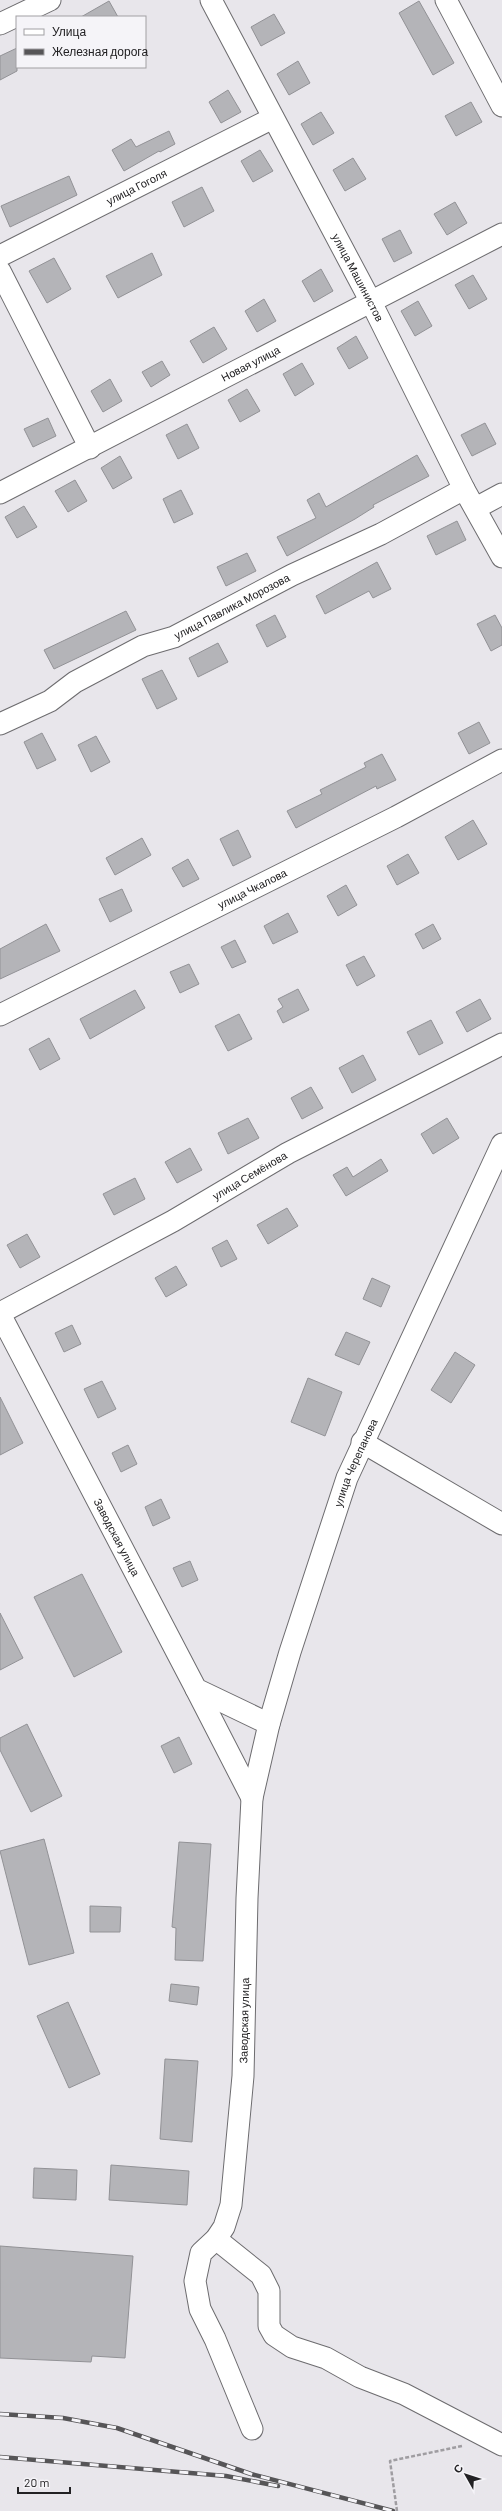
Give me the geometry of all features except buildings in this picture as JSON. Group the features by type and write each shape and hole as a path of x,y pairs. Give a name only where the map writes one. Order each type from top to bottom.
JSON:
{"street":[{"path":"17,16 50,0"},
{"name":"улица Машинистов","path":"211,0 371,302 464,489 476,508 502,557"},
{"path":"446,0 502,106"},
{"path":"0,24 16,16"},
{"name":"улица Гоголя","path":"0,256 273,118"},
{"name":"Новая улица","path":"0,493 90,448 502,234"},
{"path":"0,271 90,448"},
{"name":"улица Павлика Морозова","path":"0,724 50,701 75,682 143,646 174,637 292,575 381,534 464,489"},
{"path":"476,508 502,494"},
{"name":"улица Чкалова","path":"0,1015 396,817 502,760"},
{"name":"улица Семёнова","path":"0,1313 173,1221 288,1153 502,1044"},
{"name":"улица Черепанова","path":"252,1798 269,1724 347,1478 362,1442 502,1144"},
{"name":"Заводская улица","path":"0,1313 252,1798 247,1898 244,2076 231,2205 224,2227 216,2239 201,2253 195,2280 200,2309 216,2339 252,2429"},
{"path":"362,1442 502,1524"},
{"path":"196,1689 269,1724"},
{"path":"216,2239 261,2275 269,2291 268,2326 274,2335 292,2347 326,2358 360,2377 404,2394 497,2443"}],"path":[{"path":"397,2511 390,2461 497,2443"}],"railway":[{"path":"0,2414 63,2418 117,2428 251,2474 393,2511"},
{"path":"0,2457 226,2476 278,2486"}]}
